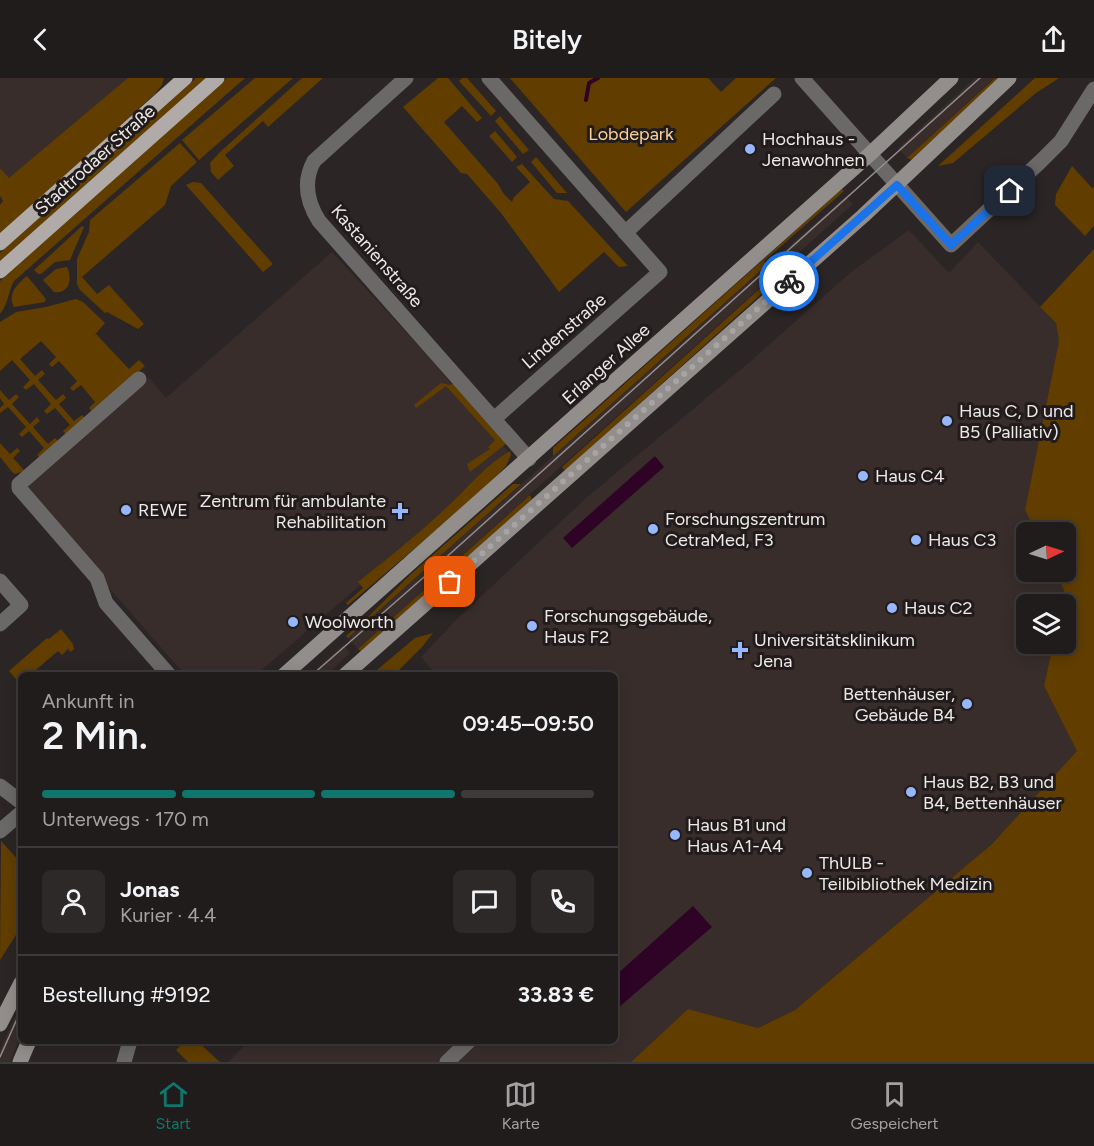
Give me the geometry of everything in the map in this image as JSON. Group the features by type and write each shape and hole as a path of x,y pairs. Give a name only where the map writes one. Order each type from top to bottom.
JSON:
{"main road":[{"name":"Stadtrodaer Straße","path":"0,271 217,78"},
{"name":"Erlanger Allee","path":"287,672 870,154 951,78"},
{"path":"348,672 897,185 1009,78"},
{"name":"Stadtrodaer Straße","path":"0,243 183,79"},
{"path":"0,1024 18,989"},
{"path":"20,1062 28,1044"}],"street":[{"name":"Kastanienstraße","path":"406,78 314,161 308,171 308,200 319,221 529,459"},
{"path":"489,78 625,233 774,94"},
{"path":"802,78 951,245 1061,141 1094,89"},
{"name":"Lindenstraße","path":"494,419 660,272 625,233"},
{"path":"139,379 19,484 19,488 97,578 106,603 166,672"},
{"path":"0,581 21,605 0,624"},
{"path":"0,786 18,800"},
{"path":"0,831 18,816"},
{"path":"124,1062 129,1044"},
{"path":"447,1062 466,1044"}],"shaded area":[{"path":"0,78 162,78 0,188"},
{"path":"975,78 994,78 907,158 898,148"},
{"path":"846,196 853,204 358,649 348,638"},
{"name":"Universitätsklinikum Jena","path":"909,230 949,273 978,242 1056,323 1059,341 1025,510 1031,522 1016,522 1016,582 1060,582 1064,590 1063,594 1016,594 1016,654 1051,654 1044,686 1078,751 992,844 795,1010 758,1028 688,1009 631,1062 228,1062 246,1044 618,1044 618,672 434,672 421,657 456,620 586,498 752,360 851,272"},
{"path":"332,252 429,357 511,455 259,672 182,672 23,489 149,378 166,398"},
{"path":"655,456 664,467 572,548 563,538"},
{"path":"343,645 350,653 329,672 313,672"},
{"path":"693,906 712,927 618,1008 618,973"},
{"path":"18,1010 18,1042 10,1062 0,1062 0,1050"}],"green space":[{"path":"128,78 164,78 162,85 154,95 0,234 0,205 3,201 0,196 0,168 9,178"},
{"path":"196,78 207,78 0,261 0,253"},
{"path":"227,78 245,78 14,281 5,307 0,314 0,281"},
{"path":"255,78 293,78 199,160 182,140"},
{"path":"302,78 323,78 268,127 263,121 225,155 234,166 218,180 211,172 210,163"},
{"path":"438,78 448,78 482,118 477,122 462,106 444,122 512,202 514,197 530,182 516,167 522,164 554,199 568,201 628,266 619,267 604,252 559,292 501,213 467,174 461,173 403,107"},
{"path":"467,78 496,111 491,116 459,81"},
{"name":"Lobdepark","path":"510,78 708,78 721,92 736,78 776,78 626,212"},
{"path":"995,78 1000,78 912,160 907,158"},
{"path":"1035,78 1059,78 1036,93 953,163 938,166"},
{"path":"500,116 529,150 523,154 495,121"},
{"path":"495,131 517,157 512,162 489,136"},
{"path":"180,143 197,162 171,186 165,205 82,277 97,294 109,285 144,324 138,329 105,313 80,290 77,284 77,259 89,232 90,220"},
{"path":"536,157 567,193 557,193 531,162"},
{"path":"1072,166 1092,188 1094,187 1094,226 1085,236 1055,205 1056,194"},
{"path":"193,182 201,183 272,265 263,272 186,185"},
{"path":"842,189 844,191 764,261 767,265 553,456 553,448"},
{"path":"82,226 84,227 70,260 55,262 41,274 34,270"},
{"path":"1094,249 1094,1062 631,1062 688,1009 758,1028 795,1010 992,844 1077,751 1044,686 1051,654 1076,654 1076,594 1063,594 1064,590 1060,582 1076,582 1076,522 1031,522 1025,510 1059,341 1056,323 1040,307"},
{"path":"67,267 70,276 68,285 63,291 54,292 43,280 56,269"},
{"path":"776,274 779,278 565,471 562,467"},
{"path":"27,276 46,299 45,302 14,307 12,294"},
{"path":"76,299 83,302 105,323 93,337 96,334 129,369 139,360 145,366 93,413 89,408 95,402 81,385 73,391 70,388 77,381 59,361 52,367 49,364 56,357 41,341 20,359 35,376 42,370 45,374 38,380 56,400 63,394 66,398 59,404 74,421 82,415 87,421 68,437 63,431 70,425 55,408 47,414 44,411 51,404 34,384 26,390 23,387 30,380 12,360 0,371 0,322 16,312"},
{"path":"441,383 450,385 454,383 507,443 470,472 467,464 490,449 488,447 495,440 446,386 416,408 414,405"},
{"path":"0,390 9,400 16,394 19,397 12,404 30,424 37,417 40,421 33,427 48,444 55,438 61,444 42,460 37,455 44,448 29,431 22,437 19,434 26,427 8,407 0,413 0,408 4,404 0,398"},
{"path":"0,443 10,454 17,448 20,451 13,458 25,471 14,474 0,457"},
{"path":"510,451 511,455 506,466 479,494 348,605 346,603 363,588 358,582 403,546 455,500 477,477"},
{"path":"513,484 521,484 348,638 346,636 410,575"},
{"path":"530,495 532,500 362,652 358,649"},
{"path":"61,629 73,644 74,649 71,652 68,649 62,655 58,651 34,672 18,672 18,682 9,671 47,638 49,639"},
{"path":"433,633 397,672 375,672 415,638"},
{"path":"1,841 18,860 18,932 0,960"},
{"path":"182,1044 200,1044 220,1062 188,1062 176,1050"}],"waterway":[{"path":"586,100 589,83 598,78"}],"tram line":[{"path":"315,672 980,78"},
{"path":"0,1057 18,1017"}],"way so far":[{"path":"450,582 789,281"}],"place":[{"name":"Hochhaus - Jenawohnen","path":"750,149"},
{"name":"Haus C, D und B5 (Palliativ)","path":"947,421"},
{"name":"Haus C4","path":"863,476"},
{"name":"REWE","path":"126,510"},
{"name":"Zentrum für ambulante Rehabilitation","path":"400,511"},
{"name":"Forschungszentrum CetraMed, F3","path":"653,529"},
{"name":"Haus C3","path":"916,540"},
{"name":"Haus C2","path":"892,608"},
{"name":"Woolworth","path":"293,622"},
{"name":"Forschungsgebäude, Haus F2","path":"532,626"},
{"name":"Universitätsklinikum Jena","path":"740,650"},
{"name":"Bettenhäuser, Gebäude B4","path":"967,704"},
{"name":"Haus B2, B3 und B4, Bettenhäuser","path":"911,792"},
{"name":"Haus B1 und Haus A1-A4","path":"675,835"},
{"name":"ThULB - Teilbibliothek Medizin","path":"807,873"}],"route":[{"path":"789,281 897,185 951,245 1010,191"}]}
